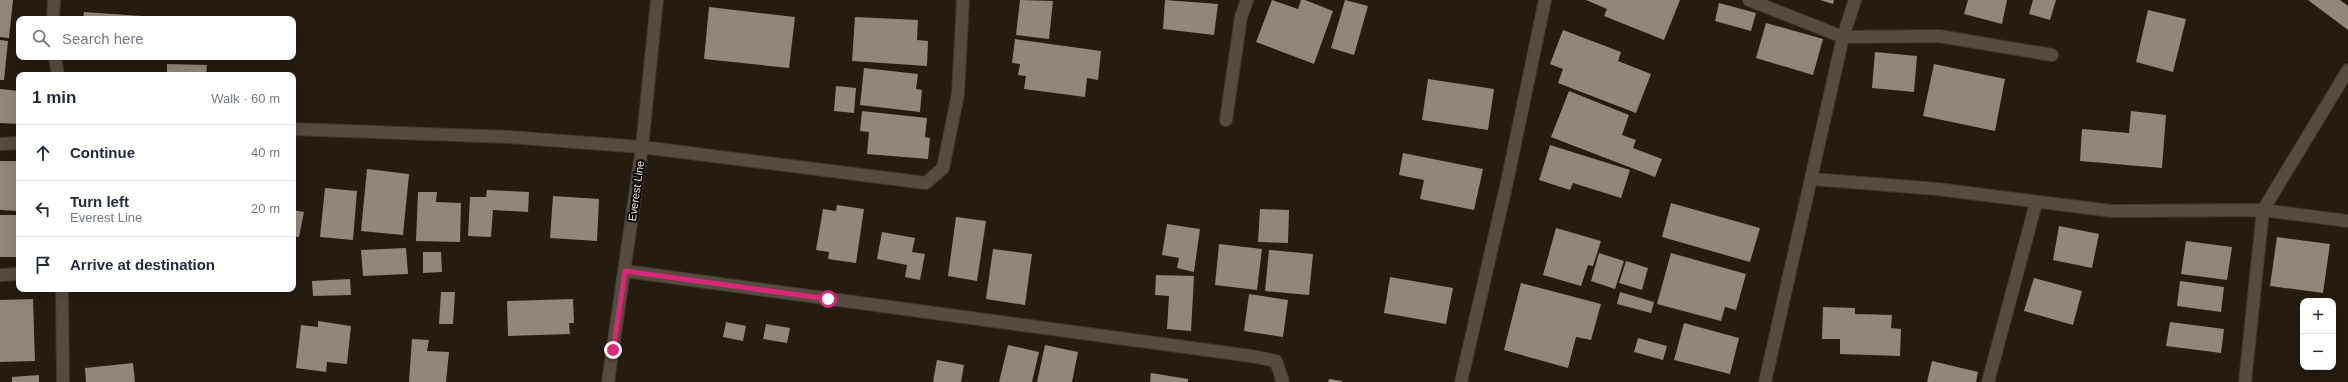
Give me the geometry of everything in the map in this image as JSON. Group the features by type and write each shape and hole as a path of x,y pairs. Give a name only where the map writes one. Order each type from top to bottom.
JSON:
{"street":[{"path":"53,16 54,0"},
{"name":"Everest Line","path":"608,382 642,147 657,0"},
{"path":"296,130 509,137 642,147 926,183 943,168 958,94 963,0"},
{"path":"1226,120 1241,17 1246,0"},
{"path":"1461,382 1508,174 1545,0"},
{"path":"1749,0 1843,37 1939,36 2052,55"},
{"path":"1765,382 1843,37 1855,0"},
{"path":"56,60 58,72"},
{"path":"2245,382 2262,210 2348,70"},
{"path":"0,144 16,143"},
{"path":"1812,179 1937,189 2036,203 2112,211 2262,210 2348,221"},
{"path":"1988,382 2036,203"},
{"path":"625,271 1276,360 1283,382"},
{"path":"0,275 16,274"},
{"path":"62,292 63,382"}],"building":[{"path":"0,0 13,0 9,38 0,37"},
{"path":"1020,0 1053,1 1049,39 1016,35"},
{"path":"1165,0 1218,4 1214,35 1163,29"},
{"path":"1272,0 1298,9 1301,0 1305,0 1333,11 1314,64 1256,42"},
{"path":"1345,0 1368,6 1354,55 1331,48"},
{"path":"1586,0 1680,0 1664,40 1604,16 1607,9"},
{"path":"1820,0 1834,0 1833,4"},
{"path":"1968,0 2007,0 2002,24 1964,14"},
{"path":"2033,0 2056,0 2050,20 2029,14"},
{"path":"2308,0 2340,0 2348,6 2348,30"},
{"path":"1719,3 1756,13 1751,31 1715,21"},
{"path":"709,7 795,17 789,68 704,59"},
{"path":"2148,10 2186,19 2173,72 2136,62"},
{"path":"84,12 142,16 83,16"},
{"path":"855,17 918,20 917,40 928,41 927,66 852,61"},
{"path":"1766,23 1823,39 1813,75 1756,58"},
{"path":"1563,30 1621,52 1618,61 1651,74 1636,113 1558,83 1563,69 1550,64"},
{"path":"1015,39 1101,51 1098,80 1087,78 1085,97 1024,89 1026,76 1018,75 1020,64 1012,63"},
{"path":"0,40 8,41 4,80 0,80"},
{"path":"1875,52 1917,56 1914,92 1872,88"},
{"path":"167,64 207,65 206,72 167,72"},
{"path":"1934,64 2005,79 1995,131 1923,116"},
{"path":"864,68 918,74 916,89 922,90 920,112 860,105"},
{"path":"1428,79 1494,89 1488,130 1422,120"},
{"path":"836,86 856,88 854,113 834,111"},
{"path":"0,89 16,91 16,124 0,123"},
{"path":"1569,91 1629,115 1622,135 1636,140 1633,148 1662,159 1655,177 1551,137"},
{"path":"862,111 927,118 925,137 930,138 928,159 867,154 869,132 860,131"},
{"path":"2131,111 2166,115 2162,168 2080,161 2082,129 2129,133"},
{"path":"1550,145 1630,170 1621,198 1573,183 1570,190 1539,180"},
{"path":"1403,153 1483,169 1474,210 1420,199 1424,180 1399,175"},
{"path":"0,161 16,161 16,211 0,210"},
{"path":"367,169 409,174 403,235 361,231"},
{"path":"325,188 357,191 353,240 320,237"},
{"path":"487,190 529,192 528,212 493,210 491,237 468,236 470,197 486,197"},
{"path":"418,192 437,192 436,202 461,203 460,242 416,241"},
{"path":"553,196 599,199 597,241 550,238"},
{"path":"1671,203 1760,228 1750,262 1662,237"},
{"path":"837,205 864,209 856,263 828,259 829,252 816,250 823,209 836,211"},
{"path":"1260,209 1289,210 1288,243 1258,242"},
{"path":"296,211 304,212 299,237 296,237"},
{"path":"0,215 16,215 16,257 0,257"},
{"path":"956,217 986,221 977,281 948,276"},
{"path":"1167,224 1200,229 1194,272 1177,268 1179,258 1162,255"},
{"path":"2059,226 2099,234 2092,268 2053,260"},
{"path":"1556,228 1601,241 1593,266 1588,265 1581,286 1543,275"},
{"path":"882,232 915,238 912,252 925,254 920,280 905,277 907,265 877,259"},
{"path":"2277,237 2330,244 2323,293 2270,286"},
{"path":"2186,241 2232,247 2227,280 2181,274"},
{"path":"1219,244 1262,249 1257,290 1215,285"},
{"path":"406,248 408,274 363,276 361,250"},
{"path":"993,249 1032,254 1025,305 986,299"},
{"path":"1269,250 1313,254 1309,295 1265,291"},
{"path":"423,252 441,252 442,272 423,273"},
{"path":"1599,253 1624,261 1615,289 1591,281"},
{"path":"1671,253 1746,274 1736,310 1725,307 1721,321 1657,304"},
{"path":"1626,261 1648,268 1642,290 1619,283"},
{"path":"1156,275 1194,276 1191,331 1167,329 1169,296 1155,295"},
{"path":"1390,277 1453,288 1446,324 1384,313"},
{"path":"2034,278 2082,291 2073,325 2024,311"},
{"path":"350,279 351,295 313,296 312,281"},
{"path":"2180,281 2224,287 2221,312 2177,306"},
{"path":"1521,283 1601,304 1591,340 1576,337 1568,368 1504,350"},
{"path":"441,292 455,292 453,324 439,324"},
{"path":"1620,292 1654,302 1651,313 1617,304"},
{"path":"1249,294 1288,300 1283,337 1244,331"},
{"path":"33,299 35,361 0,362 0,300"},
{"path":"573,299 574,323 569,323 570,334 508,336 507,301"},
{"path":"1823,307 1855,308 1855,314 1892,315 1891,328 1901,329 1900,356 1840,354 1840,339 1822,339"},
{"path":"318,321 351,326 347,364 327,362 326,372 296,368 301,325 318,327"},
{"path":"726,322 746,326 743,341 723,337"},
{"path":"2170,322 2224,329 2221,353 2166,346"},
{"path":"1684,323 1739,338 1730,374 1674,360"},
{"path":"766,324 790,328 787,343 763,339"},
{"path":"1638,338 1667,346 1663,360 1634,352"},
{"path":"412,339 429,340 427,351 449,352 446,382 409,382"},
{"path":"1008,345 1039,352 1032,382 999,382"},
{"path":"1045,345 1078,352 1072,382 1037,382"},
{"path":"937,360 964,365 961,382 933,382"},
{"path":"1932,361 1978,372 1976,382 1927,382"},
{"path":"133,363 135,382 86,382 85,368"},
{"path":"1151,373 1188,379 1188,382 1150,382"},
{"path":"39,375 39,382 12,382 12,377"},
{"path":"1329,379 1342,381 1342,382 1328,382"}],"route":[{"path":"613,350 625,271 828,299"}]}
